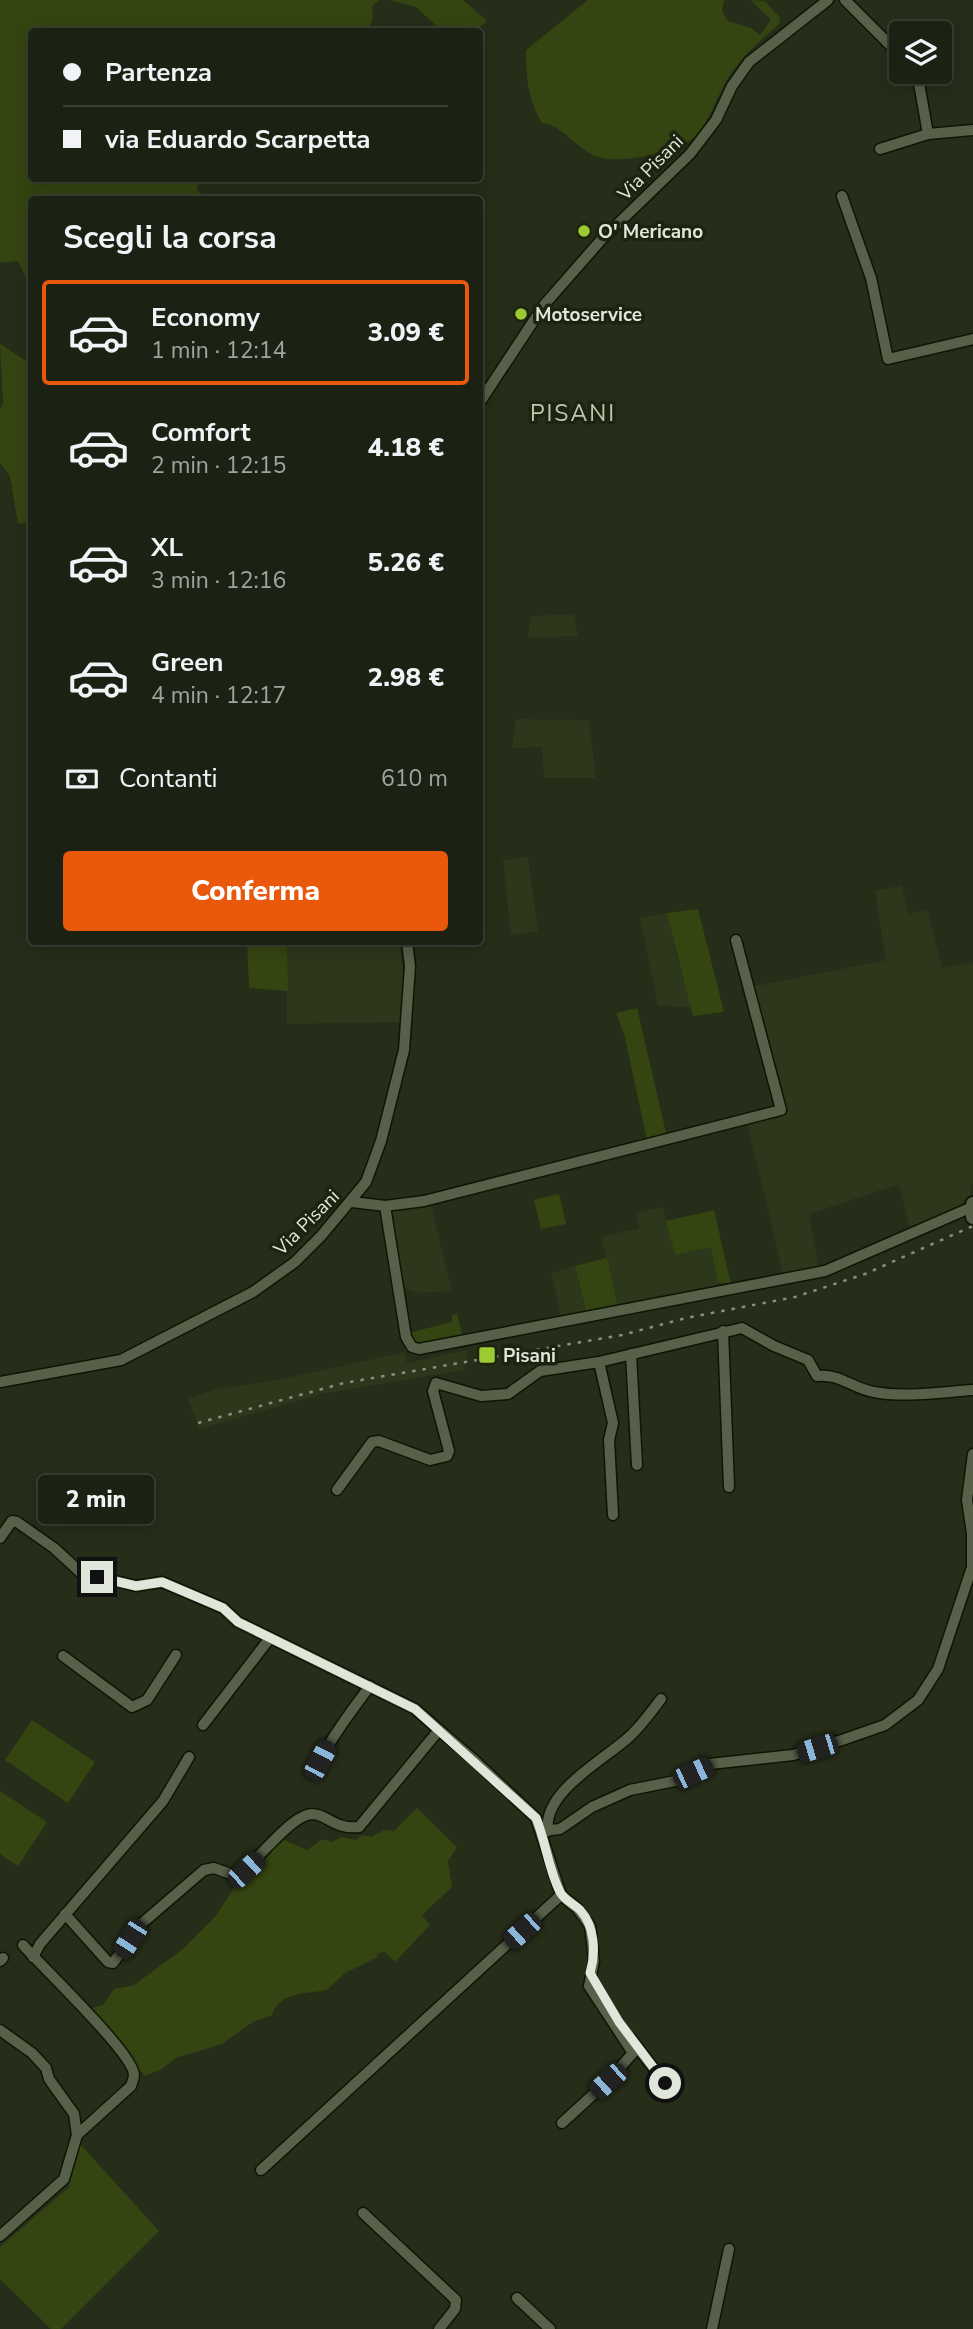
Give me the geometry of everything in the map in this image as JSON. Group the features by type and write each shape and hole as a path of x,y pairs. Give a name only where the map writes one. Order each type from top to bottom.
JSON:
{"main road":[{"path":"973,1205 973,1217"}],"street":[{"name":"Via Pisani","path":"483,397 544,304 601,240 690,154 716,120 732,86 749,62 828,0"},
{"path":"845,0 889,44"},
{"path":"919,84 928,134"},
{"path":"880,149 928,134 973,130"},
{"path":"842,196 871,278 888,359 973,339"},
{"path":"352,1202 385,1206 424,1201 781,1110 736,940"},
{"name":"Via Pisani","path":"0,1382 121,1360 220,1310 253,1292 295,1262 352,1202 366,1182 376,1160 404,1050 410,966 407,945"},
{"path":"385,1206 407,1337 412,1347 419,1349 825,1271 973,1205"},
{"path":"337,1490 372,1442 379,1441 430,1460 447,1456 449,1451 433,1391 436,1382 481,1396 508,1394 540,1371 599,1362 723,1331 743,1328 774,1346 808,1360 817,1376 842,1378 868,1391 885,1393 973,1390"},
{"path":"723,1331 729,1487"},
{"path":"631,1353 637,1465"},
{"path":"599,1362 613,1423 609,1440 613,1515"},
{"path":"545,1831 566,1825 604,1801 630,1790 675,1781 710,1764 793,1755 842,1740 885,1724 918,1700 938,1669 972,1567 967,1500 973,1454"},
{"path":"0,1538 12,1521 17,1522 54,1548 80,1572 136,1586 162,1582 223,1608 238,1622 415,1709 514,1797 536,1818 545,1831"},
{"path":"202,1725 270,1638"},
{"path":"62,1656 132,1707 147,1700 176,1655"},
{"path":"320,1760 332,1737 342,1729 370,1686"},
{"path":"562,2123 616,2074 634,2053 589,1986 594,1961 590,1926 577,1908 561,1895 542,1846 546,1821 555,1801 632,1734 661,1699"},
{"path":"65,1914 108,1962 113,1963 140,1925 204,1870 214,1868 236,1876 268,1849 291,1823 308,1815 315,1814 335,1826 359,1827 439,1730"},
{"path":"33,1957 40,1944 65,1914 163,1801 189,1757"},
{"path":"261,2170 561,1895"},
{"path":"23,1945 109,2038 130,2063 134,2075 131,2086 77,2135"},
{"path":"590,1973 619,2022 665,2083"},
{"path":"0,2031 32,2053 46,2068 49,2079 74,2114 77,2135 64,2179 0,2236"},
{"path":"363,2213 456,2300 455,2309 439,2329"},
{"path":"712,2329 729,2249"},
{"path":"517,2298 550,2329"}],"shaded area":[{"path":"574,614 578,636 528,638 531,616"},
{"path":"516,719 589,720 596,778 544,778 542,747 512,748"},
{"path":"528,857 538,931 511,935 503,860"},
{"path":"902,885 909,914 927,909 942,968 973,963 973,1182 968,1205 910,1230 899,1184 809,1214 819,1270 784,1278 747,1122 777,1115 751,987 886,960 875,891"},
{"path":"667,913 692,1008 658,1005 640,918"},
{"path":"287,945 399,945 403,969 402,1022 287,1024"},
{"path":"430,1201 452,1291 419,1293 398,1286 387,1208"},
{"path":"663,1207 675,1255 711,1246 721,1297 621,1317 601,1237 639,1228 636,1213"},
{"path":"575,1266 587,1316 562,1320 551,1273"},
{"path":"468,1350 464,1370 317,1395 200,1429 188,1399 216,1389 282,1379 405,1352 407,1363"}],"green space":[{"path":"0,0 379,0 372,6 373,18 368,28 28,28 28,182 199,182 197,190 205,196 28,196 28,282 18,261 0,263"},
{"path":"390,0 463,0 487,21 479,28 439,28 416,7"},
{"path":"588,0 724,0 722,11 728,21 751,28 760,35 771,20 751,0 765,1 780,18 779,24 751,49 733,70 708,118 693,138 662,152 635,158 610,159 593,155 558,129 542,123 527,79 526,50"},
{"path":"0,344 28,362 28,522 18,524 10,476 0,463 0,410 3,403"},
{"path":"698,909 724,1012 693,1016 667,913"},
{"path":"247,945 287,945 288,991 249,988"},
{"path":"637,1008 667,1137 647,1140 624,1033 616,1013"},
{"path":"559,1194 566,1224 541,1229 534,1200"},
{"path":"714,1210 731,1284 718,1283 711,1247 675,1255 666,1221"},
{"path":"607,1258 618,1306 586,1311 575,1266"},
{"path":"457,1314 463,1337 418,1347 408,1333 452,1322 452,1315"},
{"path":"32,1720 95,1762 68,1803 5,1760"},
{"path":"0,1791 47,1822 18,1866 0,1854"},
{"path":"417,1808 457,1847 448,1861 452,1887 422,1915 430,1925 395,1962 384,1951 377,1954 378,1957 345,1973 327,1990 288,1998 276,2007 272,2015 253,2022 222,2044 176,2058 160,2070 145,2076 88,2009 103,2005 114,1989 134,1985 183,1949 215,1917 240,1879 284,1840 307,1850 322,1839 332,1842 341,1837 356,1840 363,1835 371,1837 384,1830 394,1831"},
{"path":"79,2143 159,2231 61,2329 51,2329 0,2279 0,2247 69,2187"}],"railway":[{"path":"198,1423 344,1383 622,1335 686,1318 795,1297 865,1274 973,1226"}],"place":[{"name":"O' Mericano","path":"584,231"},
{"name":"Motoservice","path":"521,314"},
{"name":"Pisani","path":"487,1355"}],"district":[{"name":"PISANI","path":"573,413"}],"route":[{"path":"97,1577 136,1586 162,1582 228,1610 238,1622 415,1709 473,1759 536,1818 542,1831 542,1846 561,1895 586,1917 590,1926 594,1961 590,1973 606,2003 665,2083"}]}
